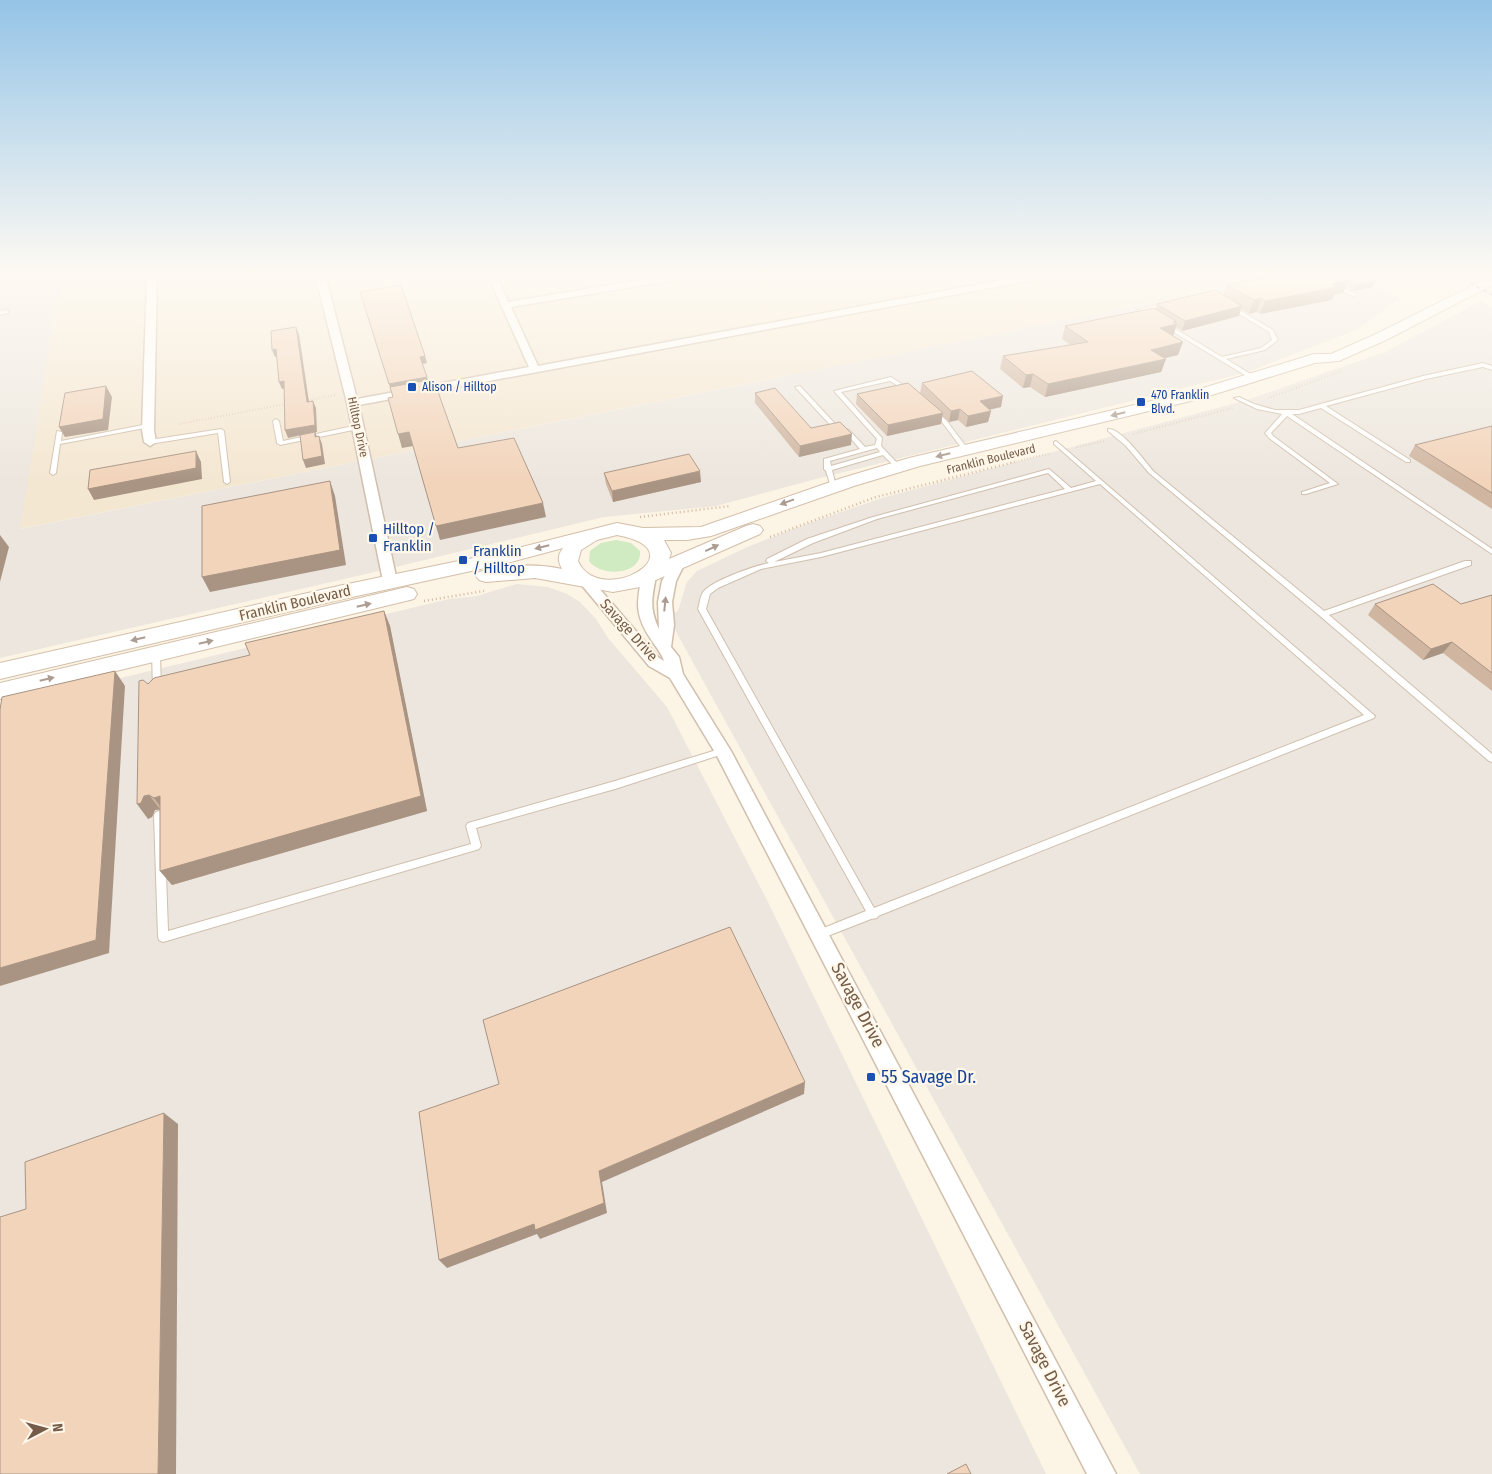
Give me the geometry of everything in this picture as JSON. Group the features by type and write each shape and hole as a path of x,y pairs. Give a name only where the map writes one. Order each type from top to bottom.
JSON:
{"main road":[{"name":"Franklin Boulevard","path":"650,575 759,528 836,500 914,477 1060,447 1243,401 1329,366 1339,364 1372,343"},
{"name":"Franklin Boulevard","path":"644,534 704,532 833,486 966,449 1193,396 1255,379 1314,359 1339,364"},
{"path":"617,529 644,534 660,548 661,557 658,566 650,575 627,584 613,586 585,582 570,568 568,559 572,550 579,542 589,536 617,529"},
{"name":"Franklin Boulevard","path":"0,671 390,581 503,558 589,536"},
{"name":"Franklin Boulevard","path":"0,691 453,583 514,571 554,573 585,582"}],"street":[{"path":"150,343 148,428 150,442"},
{"name":"Hilltop Drive","path":"338,343 352,398 390,581"},
{"path":"522,343 535,370"},
{"path":"352,398 535,370 682,343"},
{"path":"664,646 667,625 665,602 669,582 678,563"},
{"name":"Savage Drive","path":"650,575 645,588 645,614 671,657 675,674 723,751 1102,1474"},
{"name":"Savage Drive","path":"585,582 654,662 675,674"}],"lane":[{"path":"1192,343 1255,379"},
{"path":"1220,360 1263,349 1271,343"},
{"path":"1304,493 1335,484 1271,438 1268,433 1270,429 1286,413 1322,407 1426,377 1492,364"},
{"path":"1483,365 1492,368"},
{"path":"878,446 880,440 837,391 891,379 911,392"},
{"path":"798,387 836,428 847,431 864,450"},
{"path":"1243,401 1286,413 1492,552"},
{"path":"924,403 944,421 966,449"},
{"path":"1322,407 1408,461"},
{"path":"276,421 280,443 358,427"},
{"path":"58,443 148,428"},
{"path":"150,442 221,431 227,482"},
{"path":"53,472 59,432"},
{"path":"1115,434 1128,445 1151,472 1323,614 1492,759"},
{"path":"833,486 826,460 878,446"},
{"path":"878,446 898,467"},
{"path":"820,934 1372,716 1060,447"},
{"path":"828,469 884,452"},
{"path":"873,914 702,609 706,593 715,586 759,567 810,541 875,518 1049,471 1070,490"},
{"path":"759,567 821,555 1101,482"},
{"path":"1323,614 1468,563"},
{"path":"156,654 158,694"},
{"path":"159,815 163,937 476,846 471,826 723,751"}],"path":[{"path":"769,537 876,496 1243,401 1339,364"},
{"path":"297,402 352,398"},
{"path":"148,428 287,404"}],"shaded area":[{"path":"0,343 51,343 20,529 951,343 1323,343 1248,372 816,479 716,506 604,517 0,658"},
{"path":"50,343 951,343 19,529"},
{"path":"1402,343 1492,343 1492,1474 1140,1474 674,628 671,615 678,611 687,582 697,571 745,548 801,526 882,498 1247,400 1385,352"},
{"path":"517,584 548,587 567,594 580,602 667,707 767,900 1046,1474 0,1474 0,707 449,599 477,596"}],"green space":[{"path":"616,540 631,543 640,551 639,559 634,565 628,569 610,571 602,570 589,561 590,551 601,543"}],"building":[{"path":"272,343 298,343 307,402 313,401 315,425 285,430 284,381 279,382 276,349 272,350"},
{"path":"376,343 421,343 425,356 420,357 427,377 389,384"},
{"path":"1083,343 1180,343 1151,350 1166,359 1048,384 1033,374 1026,375 1003,356"},
{"path":"972,371 1003,396 980,401 991,411 968,416 960,409 951,411 922,383"},
{"path":"429,380 432,390 437,389 458,448 514,438 543,503 436,526 409,432 398,434 388,398 393,397 390,387"},
{"path":"908,383 943,413 888,425 857,394"},
{"path":"106,386 103,419 59,427 65,393"},
{"path":"775,388 811,428 840,422 852,434 800,446 755,393"},
{"path":"1492,426 1492,493 1415,445"},
{"path":"315,432 315,437 319,436 322,456 303,460 300,435"},
{"path":"196,451 196,468 88,489 90,470"},
{"path":"689,454 700,471 612,491 604,473"},
{"path":"330,481 340,550 202,577 202,506"},
{"path":"1433,584 1461,604 1492,595 1492,673 1452,642 1431,649 1375,604"},
{"path":"384,611 421,796 160,871 160,796 154,798 149,795 144,796 141,803 137,804 139,681 143,680 148,684 154,678 250,655 245,643"},
{"path":"115,671 96,940 0,968 0,710 2,697"},
{"path":"730,927 805,1082 599,1171 604,1203 535,1230 534,1224 439,1260 419,1112 499,1084 483,1020"},
{"path":"164,1113 158,1474 0,1474 0,1217 26,1209 25,1162"},
{"path":"966,1464 971,1474 947,1474"}],"place":[{"name":"Alison / Hilltop","path":"412,387"},
{"name":"470 Franklin Blvd.","path":"1141,402"},
{"name":"Hilltop / Franklin","path":"373,538"},
{"name":"Franklin / Hilltop","path":"463,560"},
{"name":"55 Savage Dr.","path":"871,1077"}]}
